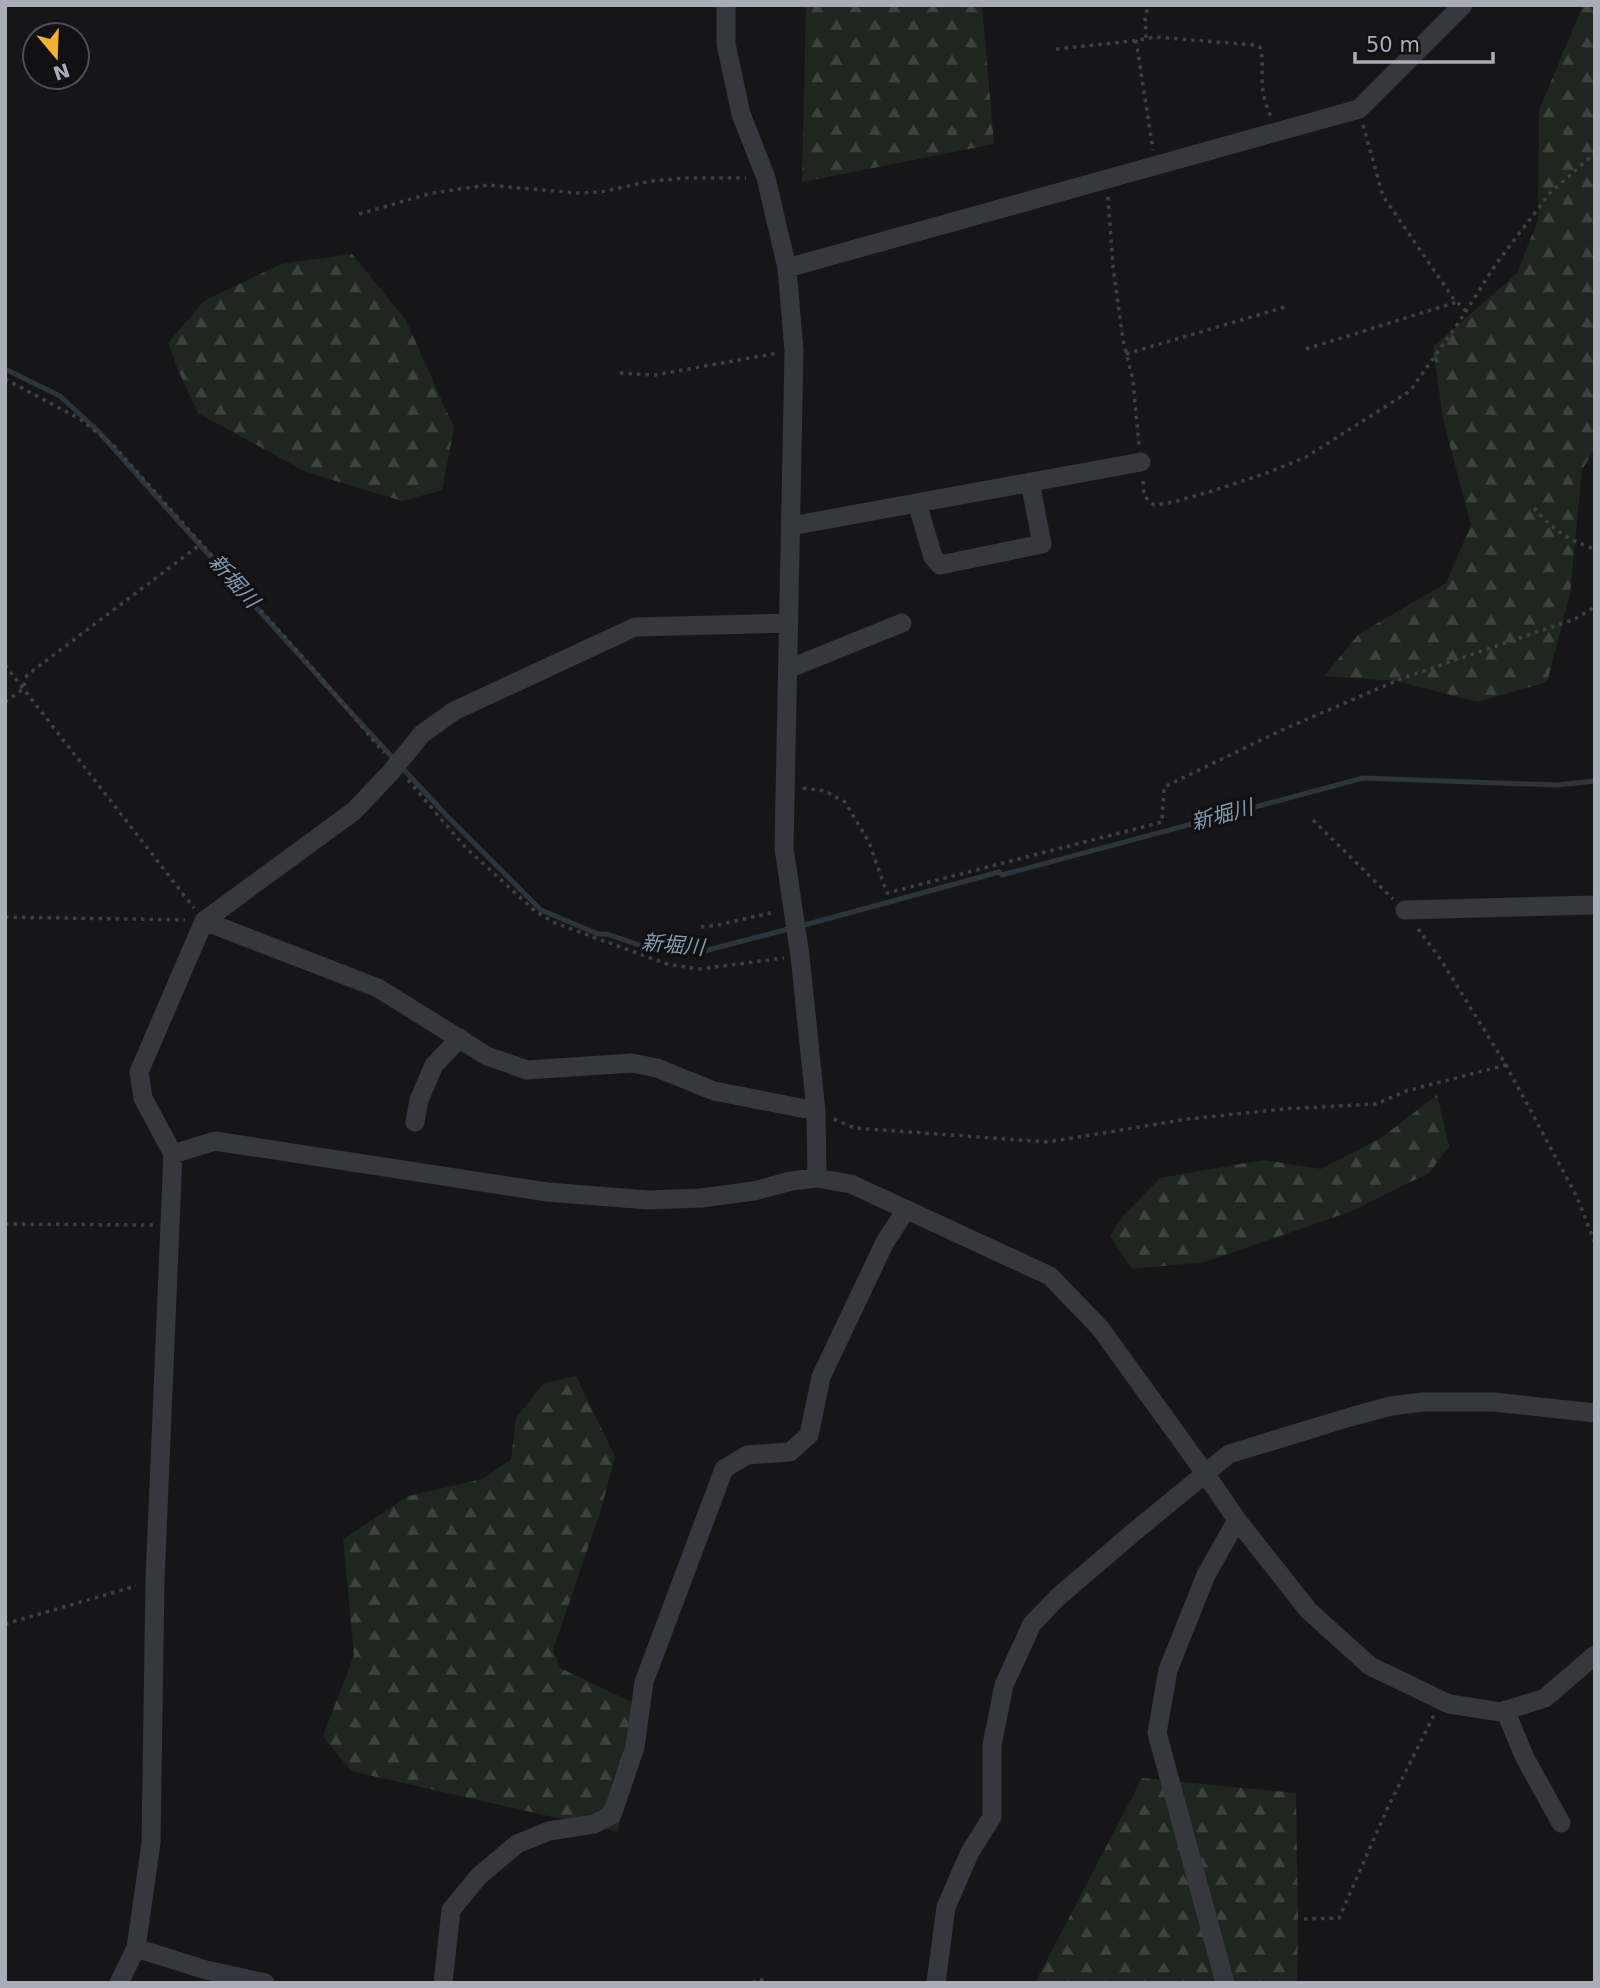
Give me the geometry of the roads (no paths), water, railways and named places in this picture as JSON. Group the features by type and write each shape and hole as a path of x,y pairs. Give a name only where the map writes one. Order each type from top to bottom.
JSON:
{"street":[{"path":"726,5 726,44 741,114 766,178 787,268 794,351 784,848 800,956 816,1111 817,1178"},
{"path":"787,268 1359,109 1463,5"},
{"path":"791,526 1141,462"},
{"path":"917,503 933,558 940,565 1042,544 1030,482"},
{"path":"788,669 902,623"},
{"path":"119,1983 136,1948 151,1843 155,1580 173,1154 143,1098 139,1072 204,921 354,811 422,734 454,711 635,626 789,624"},
{"path":"1405,910 1595,905"},
{"path":"204,921 378,988 487,1056 527,1070 632,1063 657,1068 714,1091 816,1111"},
{"path":"415,1122 419,1100 434,1065 460,1038"},
{"path":"173,1154 215,1141 547,1192 648,1200 701,1198 754,1191 790,1181 817,1178 851,1184 1050,1276 1100,1328 1237,1520 1309,1611 1370,1666 1441,1700 1501,1712 1545,1698 1595,1655"},
{"path":"443,1983 451,1910 479,1876 517,1844 549,1831 594,1824 612,1815 635,1747 644,1682 724,1469 747,1455 790,1452 810,1435 821,1377 885,1241 906,1210"},
{"path":"936,1983 946,1907 970,1853 992,1817 992,1745 1004,1685 1032,1624 1068,1589 1230,1454 1391,1406 1423,1402 1494,1402 1595,1413"},
{"path":"1225,1983 1157,1733 1168,1670 1206,1575 1237,1520"},
{"path":"1505,1710 1525,1758 1561,1823"},
{"path":"136,1948 206,1970 265,1983"}],"waterway":[{"name":"新堀川","path":"5,369 60,396 99,432 356,718 446,815 541,910 598,934 607,934 642,946 704,951 792,928"},
{"name":"新堀川","path":"801,926 1363,778 1557,785 1595,781"}]}
